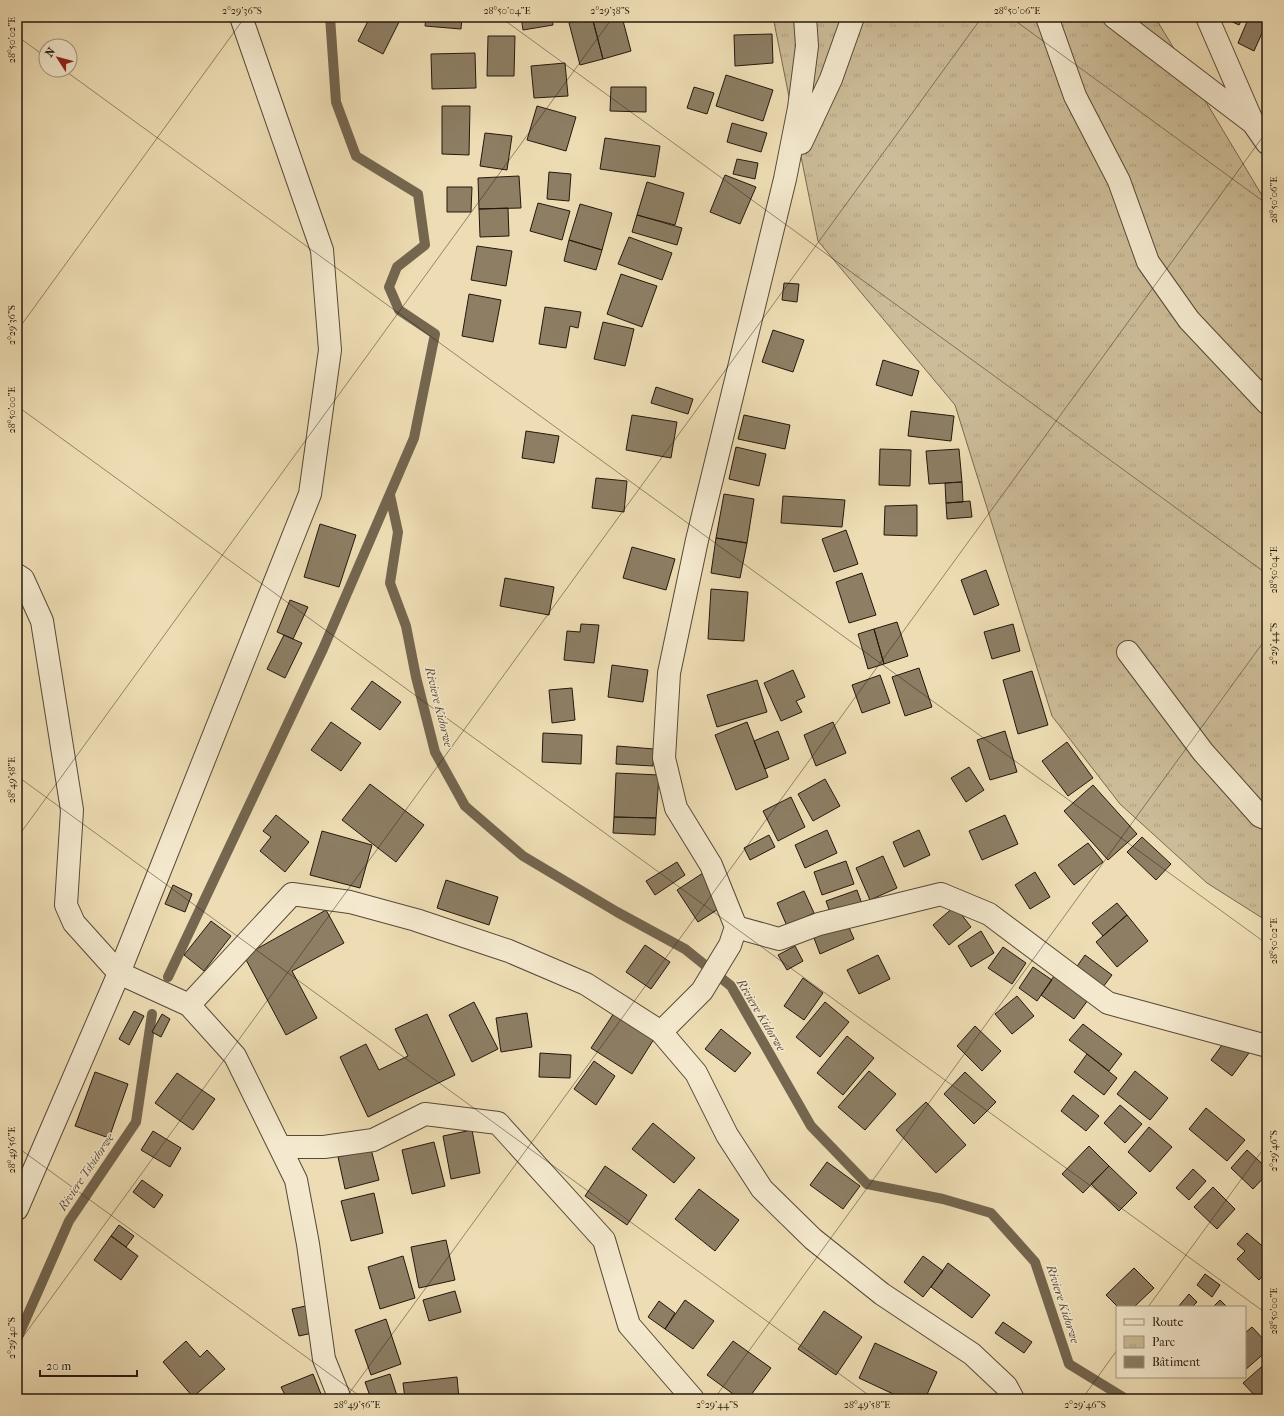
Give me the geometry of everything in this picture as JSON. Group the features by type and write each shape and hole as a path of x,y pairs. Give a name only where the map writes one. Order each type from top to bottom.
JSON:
{"street":[{"path":"17,1209 119,973 310,494 330,350 322,250 241,17"},
{"path":"661,1032 702,991 733,936 711,865 676,808 664,758 669,673 697,540 784,179 799,108 807,46 805,17"},
{"path":"784,179 831,79 854,17"},
{"path":"1047,17 1075,96 1119,181 1148,262 1189,320 1267,403"},
{"path":"1114,17 1254,123"},
{"path":"1206,17 1254,123 1267,143"},
{"path":"17,575 23,579 42,621 72,810 66,905 74,922 119,973 189,1005 235,1056 296,1180 308,1244 324,1359 340,1399"},
{"path":"1128,652 1203,752 1260,816 1267,819"},
{"path":"189,1005 292,894 350,902 416,920 509,951 586,984 661,1032 696,1073 727,1135 762,1189 813,1239 882,1294 972,1354 1006,1386 1013,1399"},
{"path":"733,936 779,939 819,924 941,894 989,914 1108,1002 1267,1046"},
{"path":"280,1147 324,1147 373,1140 425,1114 498,1123 604,1240 629,1325 693,1399"}],"green space":[{"path":"773,17 1155,17 1263,197 1267,201 1267,921 1207,883 1120,804 1052,716 955,405 818,241"}],"building":[{"path":"370,17 394,17 400,20 383,54 358,41"},
{"path":"426,17 462,17 461,29 425,26"},
{"path":"521,17 552,17 553,25 523,30"},
{"path":"592,17 603,59 580,65 569,23"},
{"path":"592,17 622,17 631,51 603,59"},
{"path":"1222,17 1243,17 1239,25"},
{"path":"1249,17 1267,17 1267,22 1254,51 1238,43"},
{"path":"772,34 773,63 735,66 734,35"},
{"path":"488,36 515,36 514,76 487,76"},
{"path":"475,53 476,88 432,89 431,54"},
{"path":"565,63 568,96 534,98 531,66"},
{"path":"726,75 773,90 763,121 716,106"},
{"path":"611,87 646,87 646,112 610,111"},
{"path":"694,87 714,93 707,114 687,108"},
{"path":"442,106 470,106 469,155 442,154"},
{"path":"537,106 576,117 566,151 527,140"},
{"path":"732,123 767,133 761,152 727,142"},
{"path":"485,133 512,136 507,170 480,166"},
{"path":"605,138 660,146 655,177 600,169"},
{"path":"737,159 758,163 755,179 733,174"},
{"path":"549,172 571,174 569,201 547,199"},
{"path":"725,175 756,187 740,224 710,212"},
{"path":"519,176 521,208 479,209 478,178"},
{"path":"647,182 684,193 675,225 637,215"},
{"path":"447,187 472,187 471,212 447,212"},
{"path":"538,203 570,211 562,240 530,231"},
{"path":"580,204 612,213 602,250 569,240"},
{"path":"508,208 509,236 480,237 479,209"},
{"path":"637,215 682,228 677,245 632,232"},
{"path":"629,237 672,253 662,280 618,264"},
{"path":"569,240 602,250 596,270 564,261"},
{"path":"477,246 512,251 506,286 471,280"},
{"path":"621,274 657,286 642,327 607,314"},
{"path":"784,283 799,284 797,302 782,300"},
{"path":"469,294 501,300 493,342 462,336"},
{"path":"545,307 581,312 578,328 570,326 566,348 539,344"},
{"path":"603,322 634,329 625,366 594,359"},
{"path":"773,330 804,340 793,372 762,362"},
{"path":"883,360 919,371 912,396 876,385"},
{"path":"656,387 693,399 688,414 651,403"},
{"path":"911,411 954,416 951,441 908,436"},
{"path":"632,415 677,422 671,458 626,450"},
{"path":"744,415 790,425 785,449 738,439"},
{"path":"526,431 559,436 554,463 522,458"},
{"path":"736,447 766,454 759,486 729,479"},
{"path":"880,449 911,450 910,486 879,485"},
{"path":"959,449 962,482 929,484 926,451"},
{"path":"596,478 627,481 624,512 592,508"},
{"path":"962,482 963,502 946,503 945,483"},
{"path":"724,494 754,499 747,543 716,538"},
{"path":"783,496 845,500 842,527 781,523"},
{"path":"970,501 972,517 947,519 946,503"},
{"path":"917,505 917,536 884,535 885,506"},
{"path":"320,524 356,535 339,587 304,577"},
{"path":"846,530 858,564 834,572 822,539"},
{"path":"716,538 747,543 740,578 711,573"},
{"path":"632,547 675,559 666,590 623,578"},
{"path":"986,570 999,605 974,615 961,580"},
{"path":"862,573 876,615 849,623 836,582"},
{"path":"505,578 554,587 549,615 500,606"},
{"path":"711,589 748,592 744,641 708,639"},
{"path":"290,600 308,607 293,639 277,632"},
{"path":"897,622 908,656 884,664 874,629"},
{"path":"581,624 599,625 594,663 564,660 567,631 580,632"},
{"path":"1013,624 1020,651 992,659 984,632"},
{"path":"874,629 884,664 868,669 858,634"},
{"path":"284,635 302,643 285,678 267,669"},
{"path":"612,665 648,670 643,702 608,697"},
{"path":"919,668 932,707 905,716 892,677"},
{"path":"793,670 805,697 796,701 802,712 781,721 764,683"},
{"path":"1032,671 1048,725 1018,734 1003,680"},
{"path":"880,675 890,703 862,713 852,685"},
{"path":"757,680 767,712 717,727 707,695"},
{"path":"372,681 401,702 380,730 351,709"},
{"path":"572,688 575,720 552,723 549,690"},
{"path":"331,722 361,743 341,771 311,750"},
{"path":"747,722 768,777 736,790 715,735"},
{"path":"833,722 846,753 816,766 804,735"},
{"path":"778,731 789,759 765,769 754,741"},
{"path":"1005,731 1017,772 990,780 977,740"},
{"path":"543,733 582,735 581,764 542,762"},
{"path":"1067,742 1093,778 1068,796 1042,761"},
{"path":"617,746 654,749 653,766 616,764"},
{"path":"969,767 984,790 966,802 951,778"},
{"path":"616,773 659,775 656,818 614,817"},
{"path":"825,779 840,806 813,821 798,794"},
{"path":"370,784 424,825 396,862 342,820"},
{"path":"1093,785 1137,834 1108,860 1064,811"},
{"path":"791,797 805,827 778,841 763,811"},
{"path":"276,815 309,842 285,872 260,851 271,837 263,831"},
{"path":"1005,815 1018,844 982,860 969,831"},
{"path":"614,817 656,818 655,835 613,833"},
{"path":"827,830 837,853 805,868 795,845"},
{"path":"919,830 930,855 904,867 893,842"},
{"path":"322,831 372,845 360,888 310,875"},
{"path":"769,835 775,847 750,860 744,848"},
{"path":"1142,837 1171,864 1156,880 1127,852"},
{"path":"1088,843 1103,862 1074,885 1058,865"},
{"path":"883,856 897,888 870,900 856,868"},
{"path":"846,861 854,884 822,895 814,872"},
{"path":"677,862 685,875 655,895 646,881"},
{"path":"1035,872 1050,897 1030,909 1015,885"},
{"path":"703,873 723,906 698,922 677,890"},
{"path":"446,880 498,897 489,925 437,908"},
{"path":"173,885 192,894 185,912 165,904"},
{"path":"857,890 862,904 831,915 826,901"},
{"path":"804,891 814,913 787,926 777,903"},
{"path":"1117,903 1127,915 1103,936 1092,923"},
{"path":"955,906 971,927 949,945 933,925"},
{"path":"326,910 344,943 292,971 317,1018 286,1035 244,956"},
{"path":"1127,915 1148,941 1117,967 1096,942"},
{"path":"211,921 231,936 204,971 184,955"},
{"path":"847,923 854,939 820,954 814,938"},
{"path":"981,931 994,953 971,967 958,946"},
{"path":"645,945 670,962 651,989 626,972"},
{"path":"795,946 803,961 787,970 778,955"},
{"path":"1003,947 1026,963 1012,984 988,968"},
{"path":"878,955 890,979 859,994 847,970"},
{"path":"1085,955 1112,975 1100,991 1073,972"},
{"path":"1033,967 1052,980 1037,1001 1019,988"},
{"path":"1054,976 1088,1000 1074,1019 1041,995"},
{"path":"803,978 823,993 804,1020 784,1006"},
{"path":"1017,996 1034,1016 1012,1034 995,1014"},
{"path":"474,1002 498,1049 472,1062 449,1015"},
{"path":"825,1002 849,1022 820,1057 796,1037"},
{"path":"134,1011 144,1016 129,1045 119,1039"},
{"path":"527,1013 532,1047 501,1052 496,1018"},
{"path":"614,1013 654,1039 632,1074 591,1048"},
{"path":"162,1014 170,1019 161,1037 152,1032"},
{"path":"427,1014 455,1075 368,1117 340,1057 366,1044 379,1070 408,1056 395,1029"},
{"path":"1083,1024 1122,1054 1109,1071 1069,1040"},
{"path":"975,1026 1001,1051 982,1071 957,1046"},
{"path":"721,1029 751,1053 735,1072 705,1049"},
{"path":"847,1036 874,1058 843,1095 817,1073"},
{"path":"1228,1037 1249,1053 1232,1076 1211,1060"},
{"path":"540,1053 571,1055 570,1078 539,1077"},
{"path":"1087,1054 1117,1078 1104,1095 1074,1072"},
{"path":"594,1061 615,1076 596,1105 574,1089"},
{"path":"869,1071 896,1094 865,1130 838,1107"},
{"path":"1135,1071 1168,1098 1150,1120 1117,1094"},
{"path":"95,1072 128,1084 109,1138 75,1126"},
{"path":"965,1072 996,1102 974,1124 944,1094"},
{"path":"177,1073 215,1099 193,1130 155,1103"},
{"path":"1073,1095 1099,1116 1086,1131 1061,1111"},
{"path":"926,1102 966,1145 936,1173 896,1130"},
{"path":"1120,1105 1142,1124 1125,1143 1104,1123"},
{"path":"1206,1108 1245,1140 1227,1161 1189,1129"},
{"path":"653,1123 695,1158 674,1183 632,1149"},
{"path":"1149,1127 1172,1147 1150,1172 1128,1152"},
{"path":"472,1130 480,1173 451,1179 443,1136"},
{"path":"153,1131 181,1148 170,1167 141,1150"},
{"path":"434,1142 445,1186 412,1194 402,1150"},
{"path":"1089,1146 1109,1166 1083,1193 1062,1174"},
{"path":"371,1149 379,1180 345,1189 338,1157"},
{"path":"1247,1150 1267,1168 1267,1174 1253,1189 1231,1168"},
{"path":"827,1162 860,1186 843,1209 810,1185"},
{"path":"605,1166 647,1195 627,1225 585,1196"},
{"path":"1109,1166 1137,1193 1119,1211 1091,1184"},
{"path":"1193,1169 1206,1181 1189,1200 1176,1188"},
{"path":"142,1180 163,1195 154,1208 133,1192"},
{"path":"1213,1187 1235,1209 1217,1229 1194,1207"},
{"path":"699,1189 739,1220 715,1251 675,1219"},
{"path":"374,1193 383,1233 351,1241 341,1201"},
{"path":"119,1225 134,1236 126,1247 111,1236"},
{"path":"1247,1233 1267,1250 1267,1271 1259,1280 1237,1259 1245,1251 1237,1244"},
{"path":"111,1236 138,1256 121,1280 94,1260"},
{"path":"446,1240 455,1280 419,1288 411,1247"},
{"path":"403,1256 415,1298 380,1309 368,1267"},
{"path":"923,1256 943,1271 923,1297 904,1282"},
{"path":"948,1263 990,1295 972,1318 931,1287"},
{"path":"1134,1268 1154,1288 1135,1306 1117,1306 1106,1295"},
{"path":"1205,1274 1220,1285 1212,1297 1197,1285"},
{"path":"455,1291 461,1312 429,1321 423,1300"},
{"path":"1189,1294 1197,1302 1193,1306 1179,1306"},
{"path":"685,1300 714,1321 693,1349 665,1329"},
{"path":"1220,1300 1226,1306 1214,1306"},
{"path":"659,1301 675,1313 665,1329 648,1317"},
{"path":"310,1305 317,1332 299,1336 292,1309"},
{"path":"824,1311 862,1337 836,1375 798,1349"},
{"path":"386,1319 401,1364 371,1375 355,1330"},
{"path":"1003,1322 1032,1342 1024,1353 995,1333"},
{"path":"1252,1327 1267,1343 1267,1351 1246,1369 1246,1332"},
{"path":"186,1341 200,1357 207,1350 225,1369 193,1397 163,1362"},
{"path":"733,1341 771,1368 748,1399 740,1399 707,1375"},
{"path":"875,1343 937,1372 925,1399 904,1399 859,1378"},
{"path":"1267,1362 1267,1399 1258,1399 1243,1383"},
{"path":"313,1374 323,1399 287,1399 281,1387"},
{"path":"390,1374 398,1399 371,1399 365,1382"},
{"path":"457,1377 459,1399 405,1399 403,1383"}],"waterway":[{"path":"168,977 323,649 414,438 435,334 399,310 389,287 397,267 425,245 418,194 356,156 336,102 330,17"},
{"name":"Riviere Kidorwe","path":"390,495 398,532 390,583 406,626 416,677 435,752 465,806 523,856 617,912 685,949 731,986 811,1126 867,1184 943,1199 991,1213 1035,1262 1069,1364 1126,1399"},
{"name":"Riviere Tshidorwe","path":"17,1339 69,1221 136,1122 152,1014"}]}
